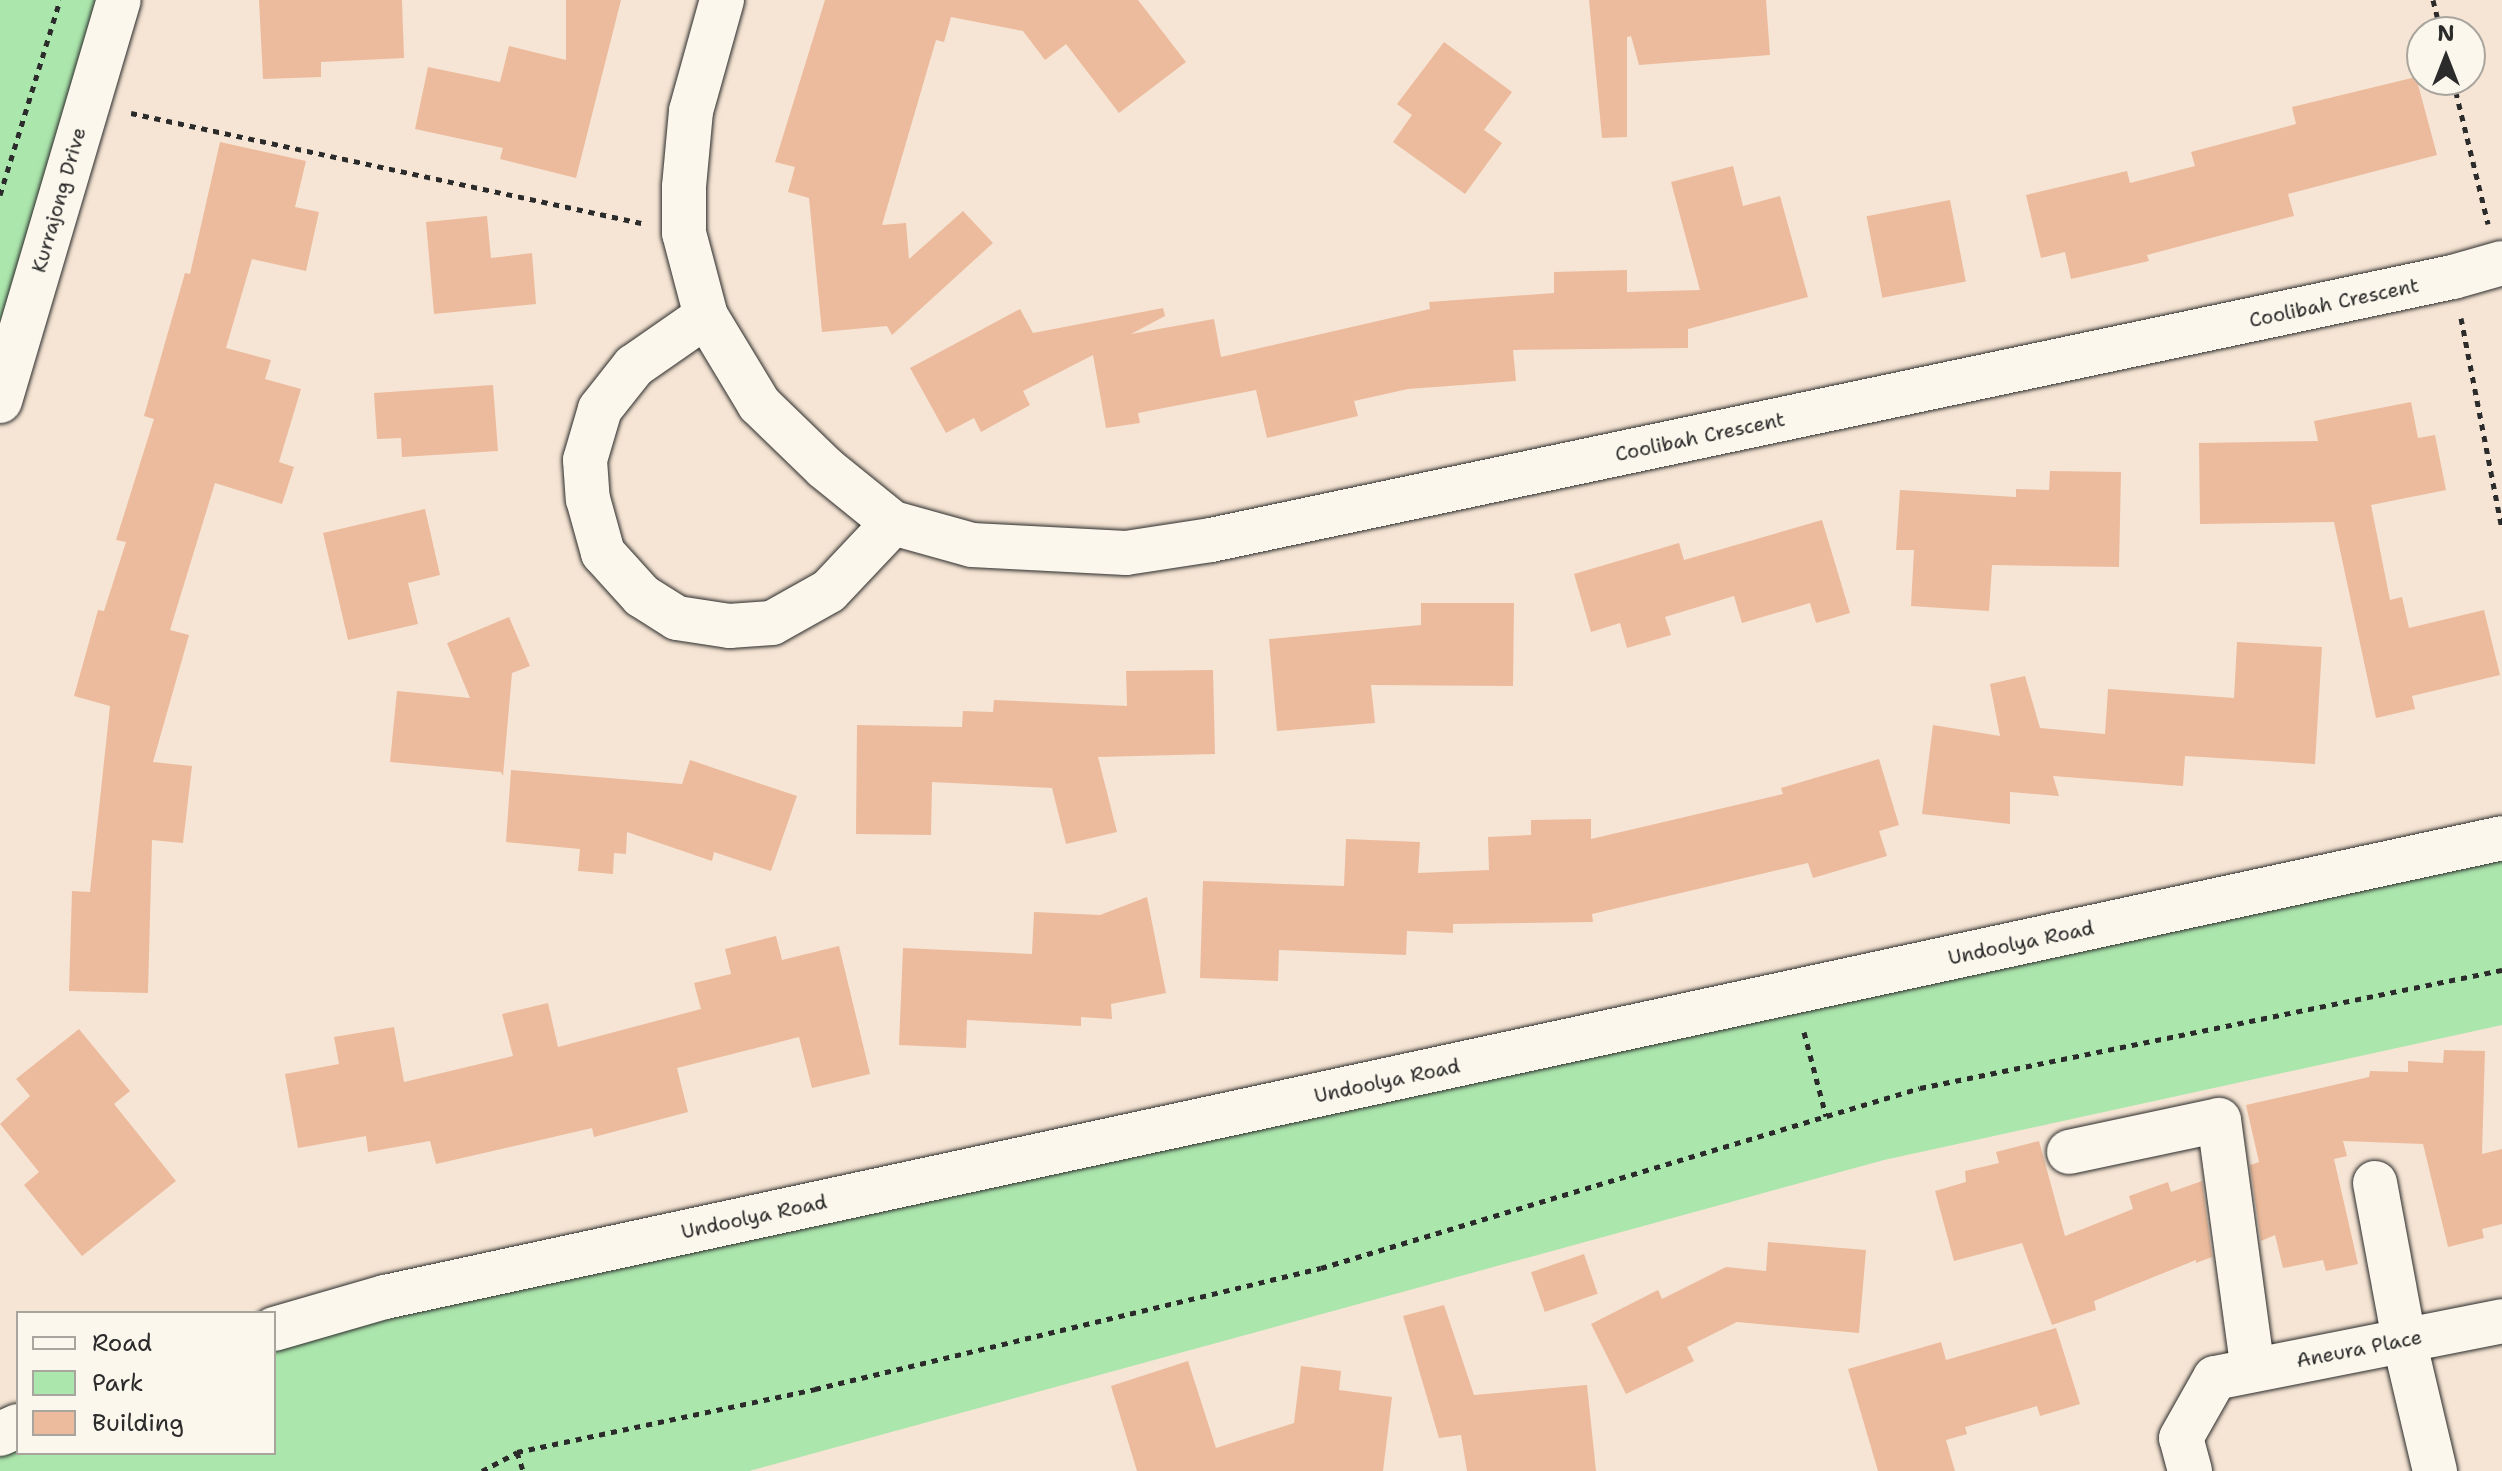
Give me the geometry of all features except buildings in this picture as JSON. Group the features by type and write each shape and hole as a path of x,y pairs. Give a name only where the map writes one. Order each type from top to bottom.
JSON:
{"street":[{"name":"Kurrajong Drive","path":"0,401 119,0"},
{"name":"Coolibah Crescent","path":"722,0 691,111 684,233 706,316 759,404 825,468 893,523 972,545 1126,553 1211,540 2453,277 2500,263"},
{"path":"706,316 634,366 600,409 585,460 588,499 603,553 642,596 677,618 729,626 772,623 829,591 893,523"},
{"name":"Undoolya Road","path":"276,1328 385,1297 2502,838"},
{"path":"2069,1152 2219,1120 2234,1374 2181,1438 2190,1471"},
{"path":"2375,1183 2404,1340 2435,1471"},
{"name":"Aneura Place","path":"2234,1374 2502,1321"}],"path":[{"path":"0,195 60,0"},
{"path":"2457,96 2500,263"},
{"path":"87,104 684,233"},
{"path":"2453,277 2502,529"},
{"path":"482,1471 517,1452 815,1389 1321,1268 1920,1088 2502,970"},
{"path":"1794,993 1826,1116"},
{"path":"517,1452 523,1471"}],"green space":[{"path":"0,0 119,0 0,401"},
{"path":"2502,838 2502,1025 1884,1160 749,1471 0,1471 0,1434 16,1427 16,1455 276,1455 276,1333"}]}
